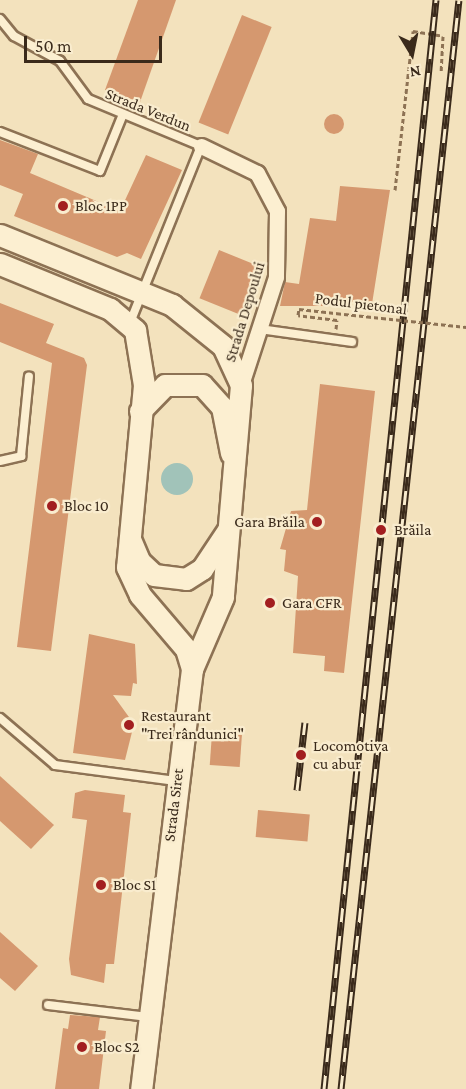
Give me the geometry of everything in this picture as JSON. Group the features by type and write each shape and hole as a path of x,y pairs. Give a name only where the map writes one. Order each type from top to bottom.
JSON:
{"street":[{"name":"Strada Depoului","path":"201,146 250,167 274,201 279,258 260,329 241,385"},
{"name":"Strada Siret","path":"0,235 141,289 189,315 223,346 241,385 230,528 219,612 192,669 176,780 141,1089"},
{"path":"0,264 110,309 129,324 144,361 129,536 129,577 186,649 192,669"},
{"name":"Strada Siret","path":"140,412 165,386 202,385 222,407 235,475"},
{"name":"Strada Siret","path":"129,536 146,569 176,580 202,569 230,528"}],"lane":[{"name":"Strada Verdun","path":"0,19 14,36 60,61 80,94 201,146 141,289 129,324"},
{"path":"0,132 100,171 123,114"},
{"path":"260,329 352,342"},
{"path":"0,461 21,456 29,376"},
{"path":"0,718 55,765 176,780"},
{"path":"48,1005 149,1018"}],"path":[{"path":"395,190 413,31 443,36 441,71"},
{"name":"Podul pietonal","path":"338,320 298,315 299,309 466,327"}],"water":[{"path":"177,463 188,468 193,479 188,490 177,495 166,490 161,479 166,468"}],"building":[{"path":"138,0 176,0 140,102 105,90"},
{"path":"242,15 272,27 228,135 199,123"},
{"path":"334,114 341,117 344,124 341,131 334,134 327,131 324,124 327,117"},
{"name":"Bloc 1PP","path":"0,140 38,154 30,173 120,211 146,155 182,170 141,259 127,253 117,257 14,216 23,194 0,185"},
{"path":"340,186 390,190 372,304 329,299 329,306 280,306 285,282 299,284 310,218 336,221"},
{"path":"219,250 262,267 242,315 200,298"},
{"name":"Bloc 10","path":"0,303 54,324 46,343 84,358 87,365 51,651 17,647 52,363 0,342"},
{"name":"Gara Brăila","path":"320,384 375,391 344,673 324,671 325,656 293,653 298,576 284,571 286,550 280,549 291,511 307,510"},
{"path":"89,634 135,644 137,684 133,683 131,696 113,695 134,724 125,760 73,753"},
{"path":"212,733 242,735 240,767 210,765"},
{"path":"0,776 54,825 31,849 0,821"},
{"name":"Bloc S1","path":"85,790 125,795 123,812 131,813 114,964 106,964 104,983 71,975 69,959 87,820 72,818 75,793"},
{"path":"258,810 310,815 307,841 256,837"},
{"path":"0,932 38,966 15,991 0,978"},
{"name":"Bloc S2","path":"70,1015 100,1017 98,1030 106,1031 99,1089 55,1089 63,1028 68,1029"}],"railway":[{"path":"324,1089 436,0"},
{"path":"341,1089 459,0"},
{"path":"297,790 305,722"}],"place":[{"name":"Bloc 1PP","path":"63,206"},
{"name":"Bloc 10","path":"52,506"},
{"name":"Gara Brăila","path":"317,522"},
{"name":"Brăila","path":"381,530"},
{"name":"Gara CFR","path":"270,603"},
{"name":"Restaurant \"Trei rândunici\"","path":"129,725"},
{"name":"Locomotiva cu abur","path":"301,755"},
{"name":"Bloc S1","path":"101,885"},
{"name":"Bloc S2","path":"82,1047"}]}
